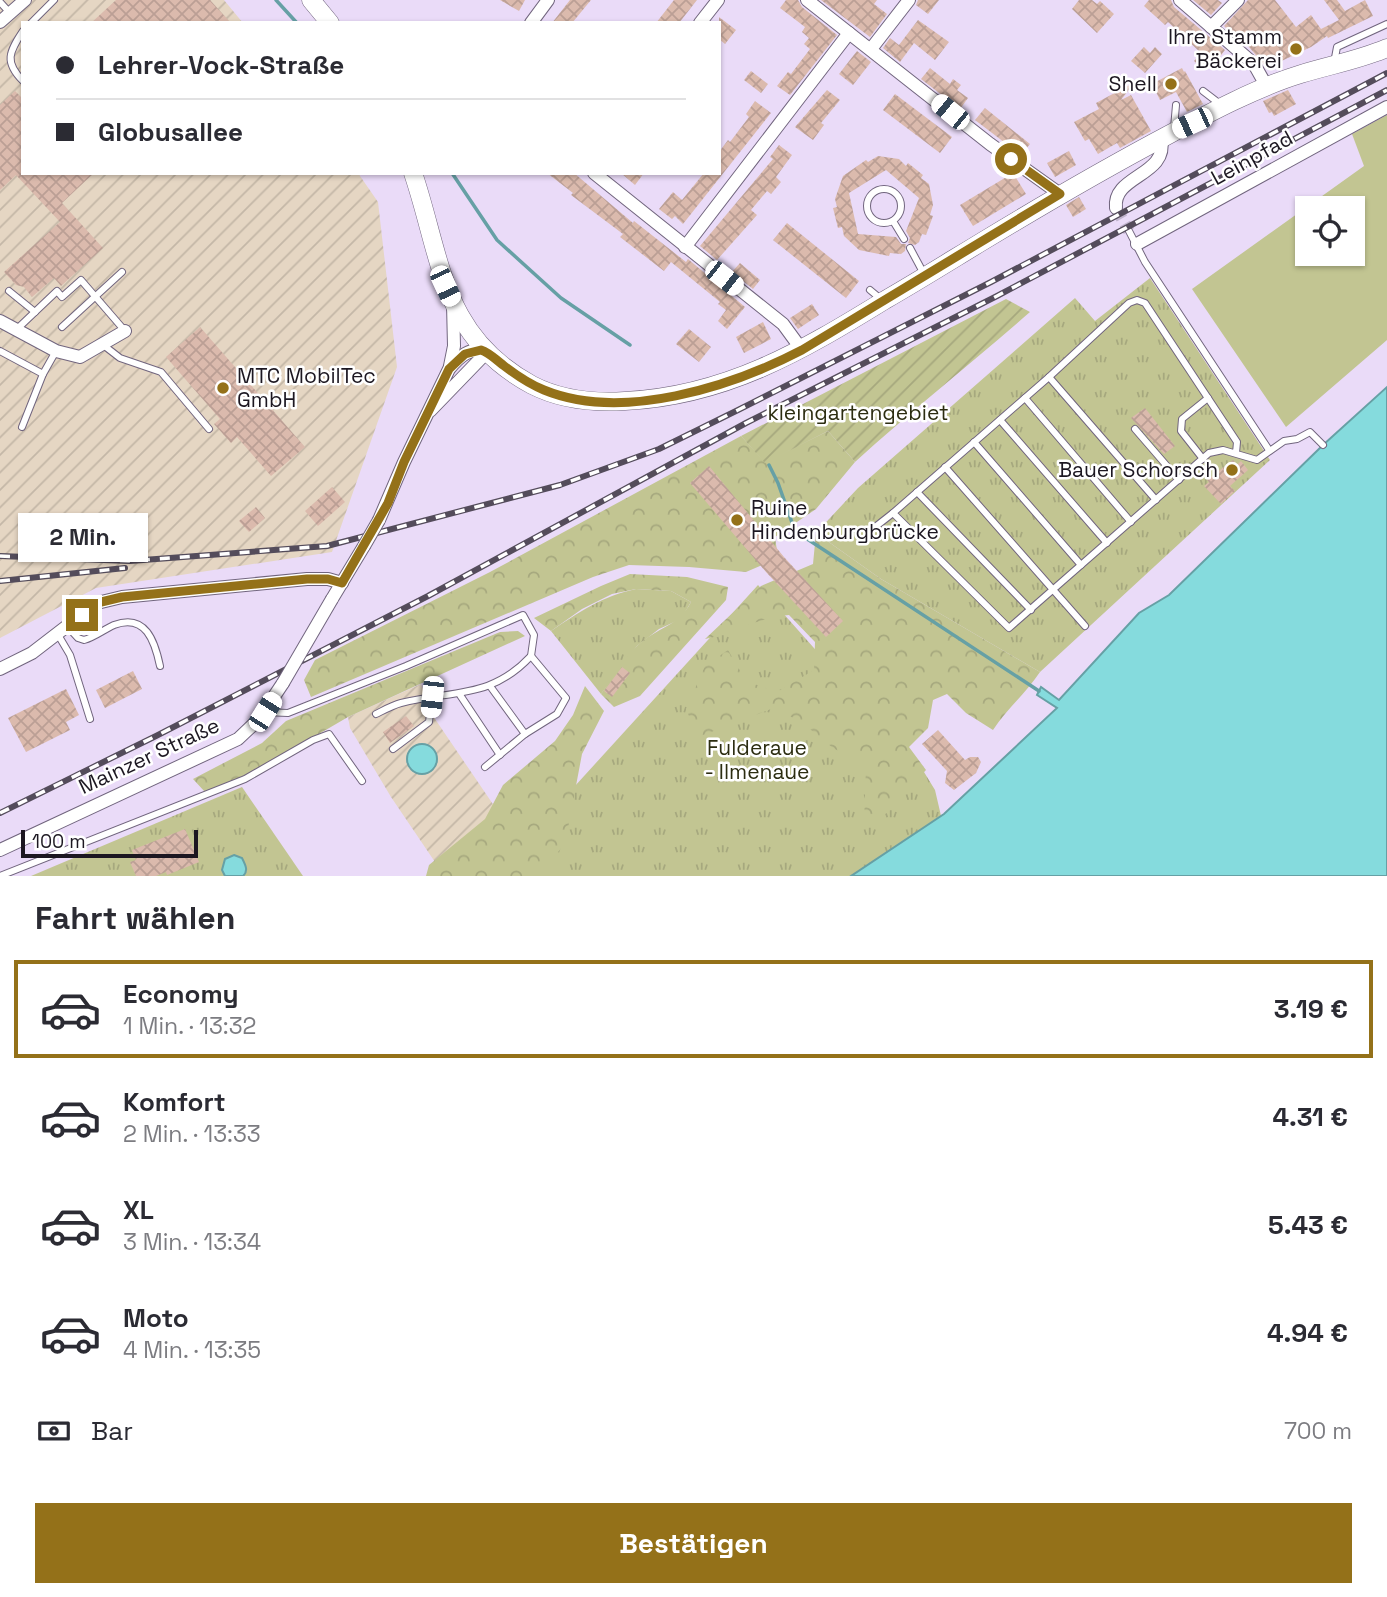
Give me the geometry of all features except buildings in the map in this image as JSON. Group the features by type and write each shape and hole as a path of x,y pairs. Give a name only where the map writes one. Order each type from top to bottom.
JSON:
{"main road":[{"path":"311,0 328,21"},
{"path":"413,175 439,267 453,302 466,327 487,352 515,374 542,390 567,398 615,402 660,398 710,387 775,363 802,350 877,296 925,276 1060,194 1167,135 1267,87 1387,48"}],"street":[{"path":"5,18 25,0"},
{"path":"532,21 548,0"},
{"path":"702,21 718,0"},
{"path":"807,0 990,144 1060,194"},
{"path":"871,48 909,0"},
{"path":"1180,0 1254,64 1267,87"},
{"path":"1211,27 1238,0"},
{"path":"685,247 849,33"},
{"name":"Leinpfad","path":"1137,244 1387,107"},
{"path":"1116,208 1115,201 1119,193 1160,159 1167,135"},
{"path":"596,175 783,324 802,350"},
{"name":"Mainzer Straße","path":"0,850 223,747 238,739 265,712 379,520 430,411 449,369 454,346 453,302"},
{"path":"0,321 56,351 80,357 125,331"},
{"path":"449,369 471,351 487,352"},
{"name":"Mainzer Straße","path":"430,411 487,352"},
{"path":"0,669 32,653 97,603 122,597 307,579 328,579 342,583"}],"lane":[{"path":"33,21 54,0"},
{"path":"0,2 5,18"},
{"path":"1334,66 1337,47 1387,24"},
{"path":"21,34 12,51 10,63 21,79"},
{"path":"1203,91 1225,108"},
{"path":"1167,135 1176,105"},
{"path":"885,189 899,197 900,213 893,221 882,224 871,218 867,201 874,192 885,189"},
{"path":"893,221 904,239"},
{"path":"1129,231 1146,262 1269,450"},
{"path":"910,248 925,276"},
{"path":"62,327 122,272"},
{"path":"16,329 57,292 62,297 81,280 125,331"},
{"path":"9,291 35,312"},
{"path":"870,531 1049,377 1129,303 1136,300 1144,303 1237,442 1236,453"},
{"path":"102,344 120,358 161,372 209,429"},
{"path":"0,351 43,374"},
{"path":"22,427 43,374 56,351"},
{"path":"1049,377 1156,500"},
{"path":"1025,398 1130,522"},
{"path":"1203,459 1181,431 1182,419 1208,398"},
{"path":"1000,420 1107,543"},
{"path":"1135,429 1179,480"},
{"path":"892,513 1009,628 1209,453 1223,450 1257,460 1284,441 1297,439 1310,432 1323,445"},
{"path":"974,442 1081,565"},
{"path":"945,467 1085,626"},
{"path":"917,492 1031,610"},
{"path":"265,712 288,713 523,615 534,635 531,656 500,682 460,695 432,697 399,704 376,714"},
{"path":"62,630 83,640 115,625 130,623 149,633 160,666"},
{"path":"62,630 90,719"},
{"path":"485,766 525,734 557,714 566,698 531,656"},
{"path":"490,685 525,734"},
{"path":"460,695 500,755"},
{"path":"393,748 429,722 432,697"},
{"path":"0,876 245,779 313,740 329,734 362,781"}],"shaded area":[{"path":"0,0 224,0 241,21 21,21 21,175 359,175 378,202 397,367 332,552 96,588 0,638"},
{"path":"1387,387 1387,876 851,876 944,814 1057,708 1037,695 1041,687 1059,700 1139,613 1169,595 1323,445"},
{"path":"421,684 433,716 501,816 437,865 391,797 350,728 348,717"},
{"path":"422,744 433,748 437,759 433,770 422,774 411,770 407,759 411,748"},
{"path":"234,855 242,858 246,872 243,876 225,876 222,870 225,859"}],"green space":[{"path":"1387,115 1387,340 1286,427 1192,289 1295,215 1295,266 1365,266 1365,196 1322,196 1364,166 1352,134"},
{"path":"1150,278 1270,460 1040,672 881,579 816,533 858,488 1075,298 1095,321"},
{"name":"kleingartengebiet","path":"1006,299 1030,312 855,462 828,431 765,463 741,436"},
{"path":"828,431 855,462 816,509 775,537 778,558 746,572 629,565 593,577 311,697 304,680 315,660 490,572 741,436 765,462"},
{"path":"816,533 881,579 1040,672 993,730 966,713 947,694 933,700 928,728 909,747 926,770 887,813 864,825 866,766 833,748 799,720 771,709 698,737 686,709 705,666 728,650 746,681 777,692 814,670 815,642 789,615 767,619 705,639 761,586 813,564"},
{"path":"630,574 687,577 728,587 726,600 640,696 614,707 601,694 622,663 637,646 680,617 691,602 671,591 636,589 612,594 582,609 551,631 534,618"},
{"name":"Fulderaue - Ilmenaue","path":"758,585 924,772 935,790 942,820 1011,876 493,876"},
{"path":"636,589 671,591 691,602 681,619 659,629 637,646 601,694 551,631 602,600"},
{"path":"518,631 525,636 348,717 247,776 205,792 193,779 262,743 286,721 500,632"},
{"path":"585,686 604,711 582,754 565,844 537,876 426,876 429,865 485,819 503,785 555,741 573,715"},
{"path":"242,787 303,876 31,876"}],"waterway":[{"path":"276,0 295,21"},
{"path":"453,175 497,240 561,298 630,345"},
{"path":"769,465 795,531 1039,691"}],"tunnel":[{"path":"1116,208 1129,231"}],"railway":[{"path":"0,556 130,561 327,546 560,485 659,449 738,410 991,282 1387,73"},
{"path":"0,813 428,596 746,423 997,296 1387,90"},
{"path":"0,581 125,568"}],"place":[{"name":"Ihre Stamm Bäckerei","path":"1296,49"},
{"name":"Shell","path":"1171,84"},
{"name":"MTC MobilTec GmbH","path":"223,388"},
{"name":"Bauer Schorsch","path":"1232,470"},
{"name":"Ruine Hindenburgbrücke","path":"737,520"}],"route":[{"path":"82,615 97,603 122,597 307,579 328,579 342,583 388,503 414,440 449,369 465,354 481,350 487,352 515,374 542,390 567,398 596,402 660,398 736,379 802,350 1060,194 1011,159"}]}
